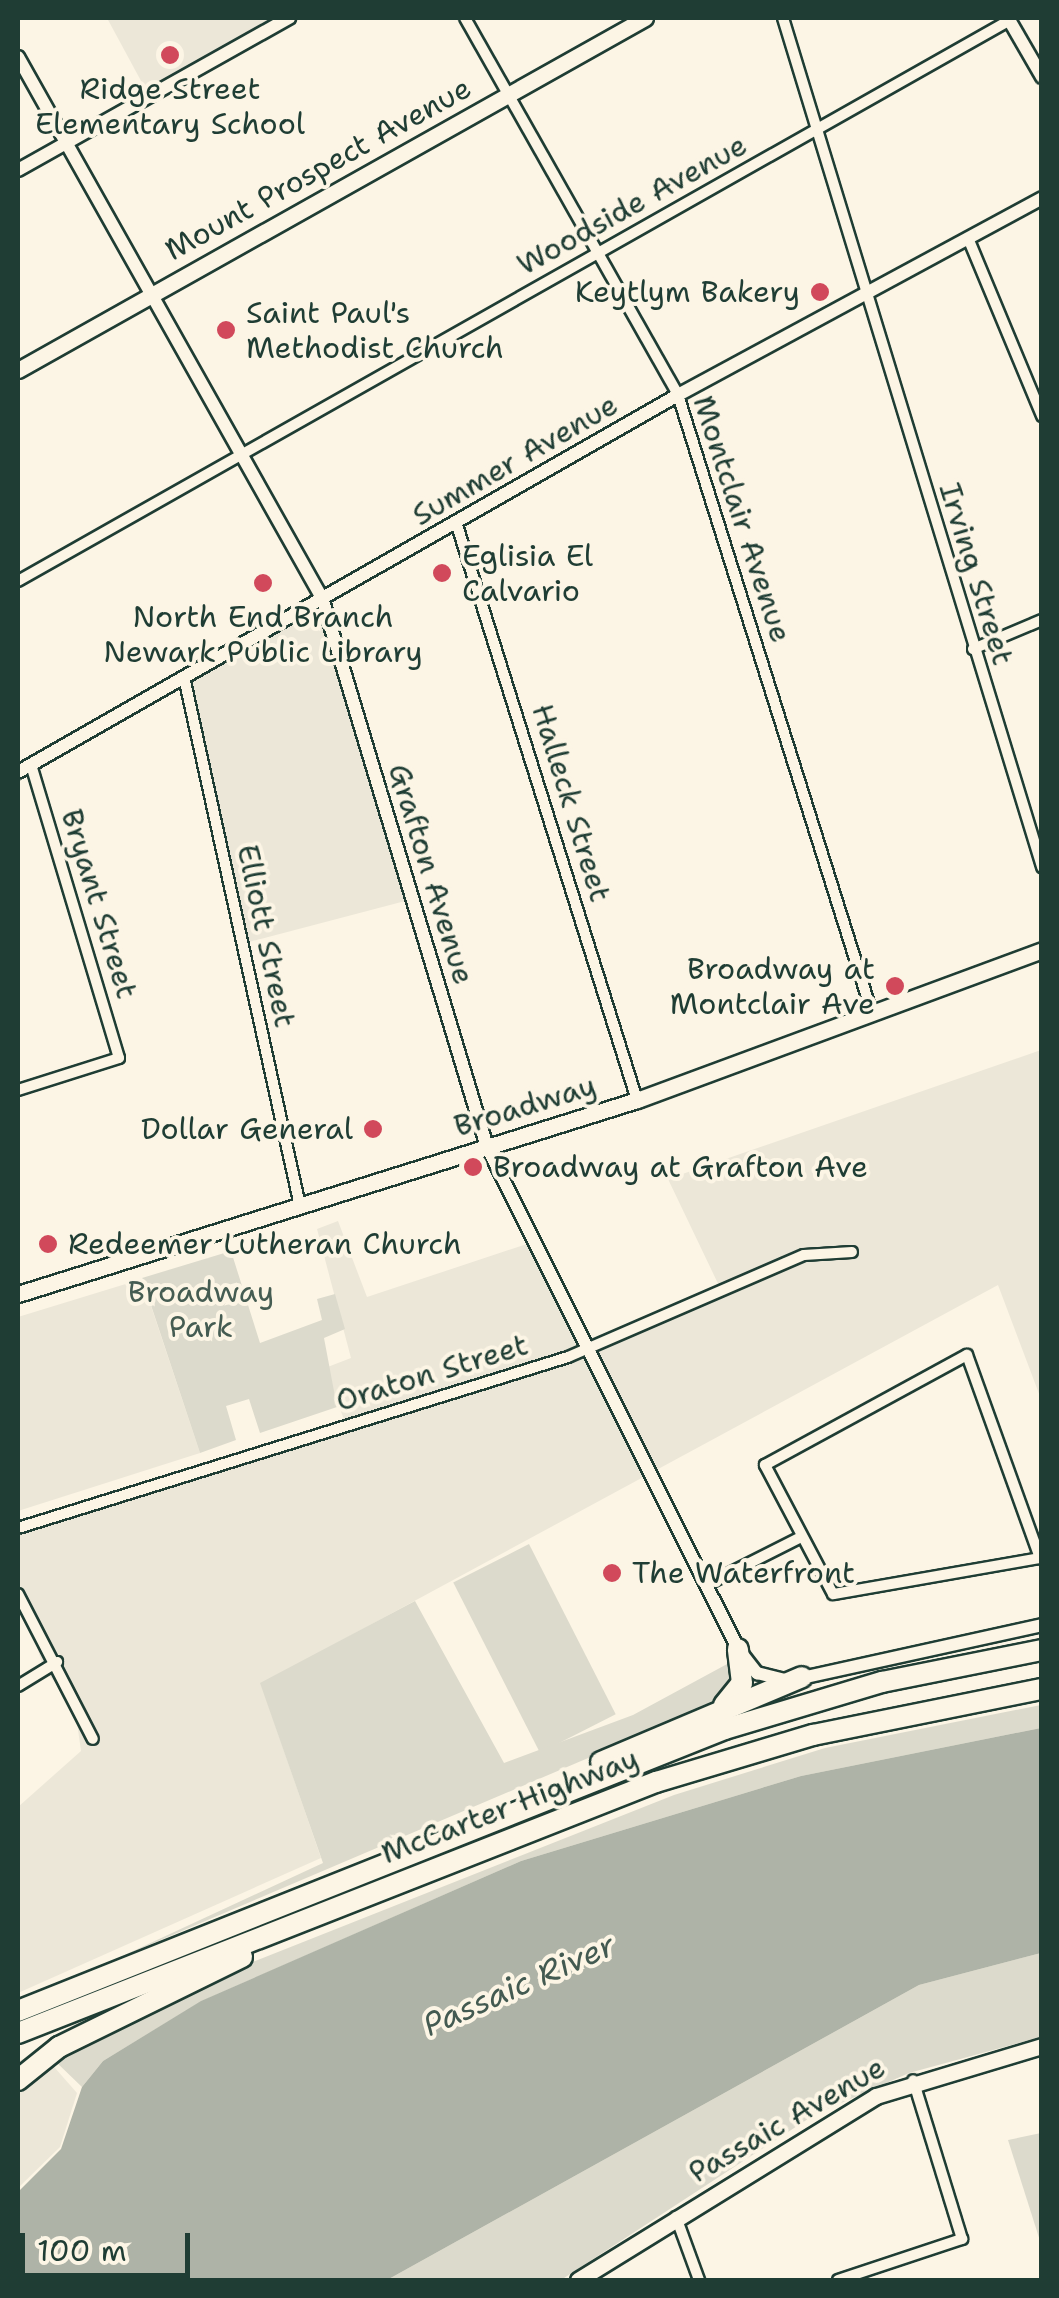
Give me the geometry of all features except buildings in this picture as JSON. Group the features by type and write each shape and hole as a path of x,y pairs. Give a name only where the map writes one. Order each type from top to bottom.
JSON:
{"highway":[{"path":"714,1712 742,1683 738,1649"},
{"path":"18,2012 763,1715 923,1672 1042,1650"},
{"path":"457,1834 714,1712 802,1677"},
{"name":"McCarter Highway","path":"18,2033 445,1862 734,1758 892,1717 1042,1689"},
{"path":"18,2080 59,2047 445,1862"}],"main road":[{"name":"Mount Prospect Avenue","path":"18,370 645,18"},
{"name":"Broadway","path":"18,1294 637,1100 1042,950"},
{"name":"Passaic Avenue","path":"578,2280 824,2125 913,2080 1042,2046"}],"street":[{"path":"18,170 288,18"},
{"name":"Montclair Avenue","path":"466,18 678,395 872,1013"},
{"name":"Irving Street","path":"783,18 863,295 1042,867"},
{"path":"1009,19 1042,77"},
{"name":"Woodside Avenue","path":"18,581 1009,19"},
{"name":"Grafton Avenue","path":"18,57 322,598 487,1147 738,1649 764,1677 802,1677"},
{"name":"Summer Avenue","path":"18,772 678,395 1042,198"},
{"path":"968,238 1042,416"},
{"name":"Halleck Street","path":"456,522 637,1100"},
{"path":"973,649 1042,620"},
{"name":"Elliott Street","path":"184,677 300,1206"},
{"name":"Bryant Street","path":"18,1090 119,1058 31,764"},
{"name":"Oraton Street","path":"18,1528 588,1350 804,1255 852,1252"},
{"path":"967,1355 1040,1558 833,1594 801,1537 766,1464 967,1355"},
{"path":"706,1586 801,1537"},
{"path":"18,1594 57,1662 93,1739"},
{"path":"802,1677 1042,1624"},
{"path":"18,1686 57,1662"},
{"path":"838,2280 962,2239 913,2080"},
{"path":"676,2218 699,2280"}],"shaded area":[{"name":"Ridge Street Elementary School","path":"107,18 280,18 147,92"},
{"path":"320,599 409,900 245,943 187,675"},
{"path":"1041,1050 1041,1399 998,1285 261,1684 321,1858 18,1993 18,1807 81,1751 74,1701 45,1672 18,1589 18,1531 346,1425 325,1368 351,1358 317,1229 338,1221 367,1297 533,1242 588,1351 723,1294 668,1179"},
{"path":"142,1279 200,1453 18,1511 18,1317"},
{"path":"41,2052 77,2093 60,2147 18,2188 18,2061"}],"green space":[{"name":"Broadway Park","path":"231,1251 260,1343 322,1320 317,1299 335,1294 345,1329 324,1338 337,1407 260,1433 249,1399 226,1406 236,1440 200,1453 142,1278"},
{"path":"529,1544 616,1714 540,1753 453,1583"},
{"path":"415,1601 504,1763 633,1715 729,1663 735,1676 708,1707 116,1959 323,1863 260,1683"},
{"path":"1041,1705 1041,1728 801,1776 521,1861 202,2001 103,2061 82,2087 54,2060 250,1963 674,1795 825,1748"},
{"path":"1041,1953 1041,2037 909,2073 814,2115 561,2280 387,2280 919,1985"},
{"path":"1042,2133 1041,2244 1008,2140"}],"water":[{"name":"Passaic River","path":"1041,1728 1041,1953 919,1985 387,2280 18,2280 18,2192 61,2149 82,2087 103,2061 201,2001 521,1861 801,1776"}],"place":[{"name":"Ridge Street Elementary School","path":"170,55"},
{"name":"Keytlym Bakery","path":"820,292"},
{"name":"Saint Paul's Methodist Church","path":"226,330"},
{"name":"Eglisia El Calvario","path":"442,573"},
{"name":"North End Branch Newark Public Library","path":"263,583"},
{"name":"Broadway at Montclair Ave","path":"895,986"},
{"name":"Dollar General","path":"373,1129"},
{"name":"Broadway at Grafton Ave","path":"473,1167"},
{"name":"Redeemer Lutheran Church","path":"48,1244"},
{"name":"The Waterfront","path":"612,1573"}]}
